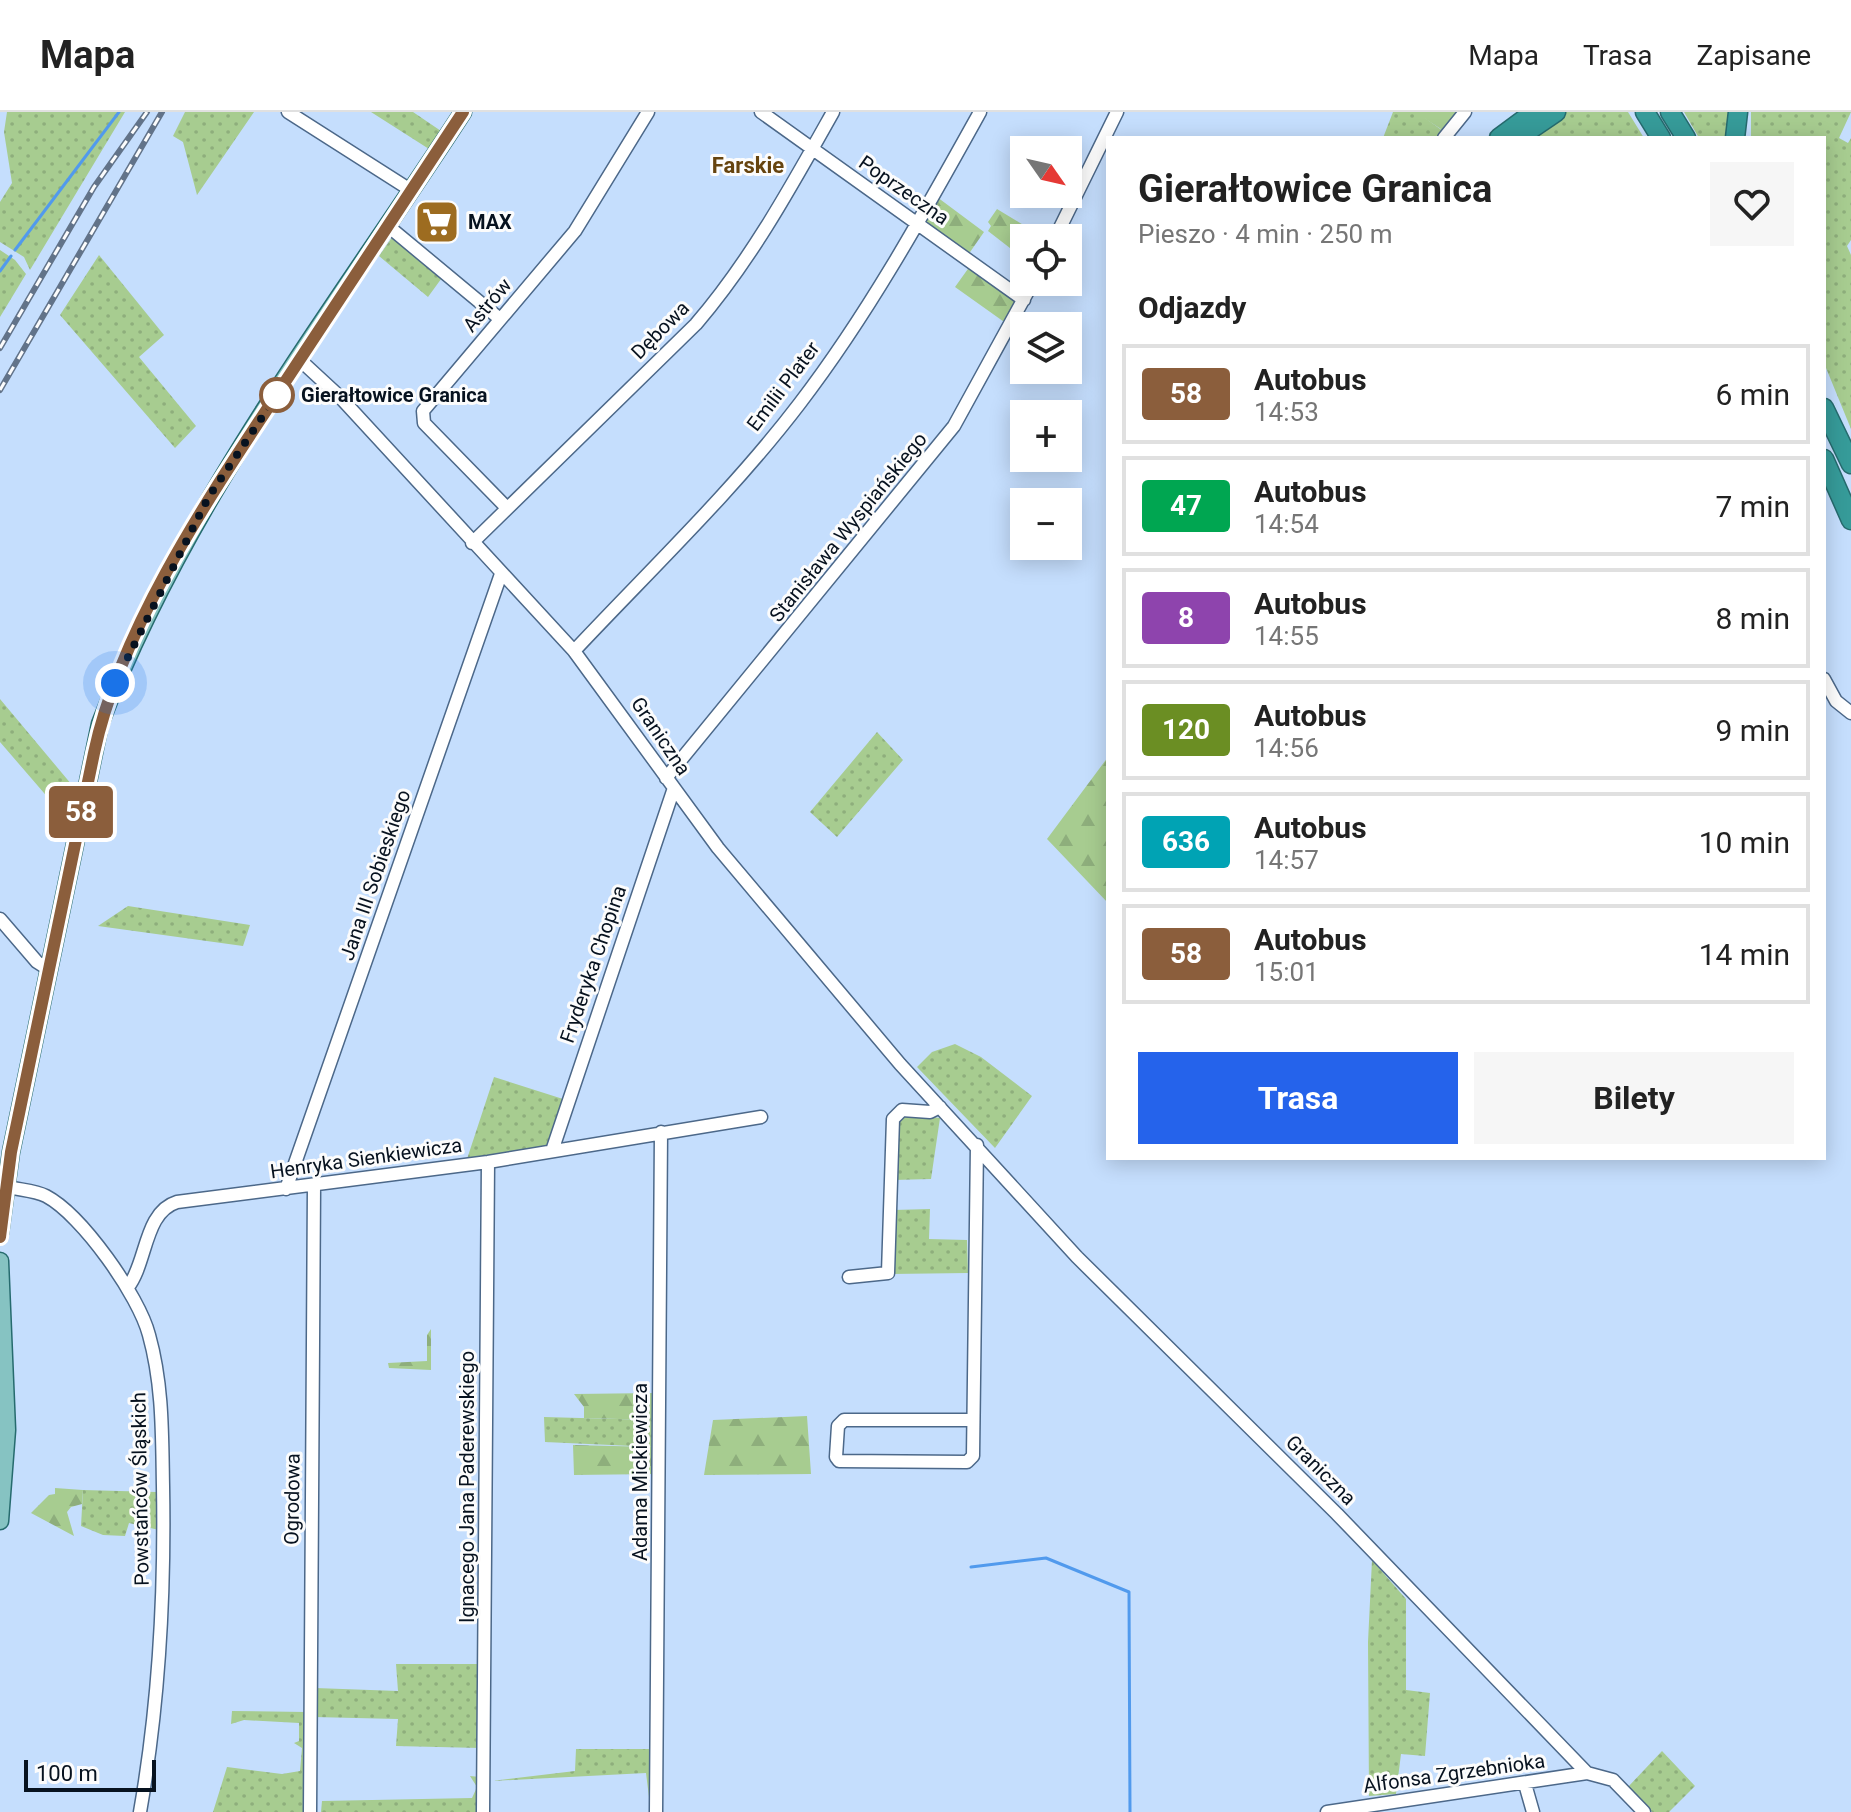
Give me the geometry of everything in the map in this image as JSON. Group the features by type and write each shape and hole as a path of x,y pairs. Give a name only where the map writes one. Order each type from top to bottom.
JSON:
{"highway":[{"path":"1502,136 1534,112"},
{"path":"1521,136 1556,112"},
{"path":"1645,112 1660,136"},
{"path":"1670,112 1685,136"},
{"path":"1735,136 1738,112"},
{"path":"1826,412 1851,464"},
{"path":"1826,464 1848,513"},
{"path":"1826,482 1848,513"}],"main road":[{"path":"0,1233 4,1177 100,724 124,661 208,498 463,112"},
{"path":"0,1261 7,1430 0,1521"}],"street":[{"path":"288,112 412,191"},
{"name":"Astrów","path":"507,508 422,417 423,411 575,231 648,112"},
{"name":"Poprzeczna","path":"761,112 1024,300"},
{"name":"Dębowa","path":"472,543 722,294 750,255 833,112"},
{"name":"Emilii Plater","path":"574,651 787,419 918,225 980,112"},
{"path":"1062,224 1117,112"},
{"path":"1446,136 1465,112"},
{"path":"388,226 500,319"},
{"name":"Stanisława Wyspiańskiego","path":"666,778 954,426 1026,296"},
{"name":"Graniczna","path":"298,362 339,396 574,651 673,791 832,988 1077,1257 1337,1514 1587,1773 1613,1780 1644,1812"},
{"name":"Jana III Sobieskiego","path":"286,1189 501,574"},
{"path":"1826,683 1836,701 1851,713"},
{"name":"Fryderyka Chopina","path":"552,1151 673,791"},
{"path":"0,919 37,962 48,969"},
{"path":"849,1277 888,1273 893,1119 902,1110 930,1112 940,1107"},
{"name":"Henryka Sienkiewicza","path":"128,1287 138,1271 157,1218 165,1207 177,1202 488,1162 761,1117"},
{"name":"Adama Mickiewicza","path":"656,1812 661,1132"},
{"path":"973,1420 844,1420 838,1426 836,1457 839,1461 967,1462 973,1456 974,1153 977,1145"},
{"name":"Ignacego Jana Paderewskiego","path":"483,1812 488,1162"},
{"name":"Powstańców Śląskich","path":"4,1177 52,1200 102,1251 128,1287 149,1334 162,1401 161,1648 140,1812"},
{"name":"Ogrodowa","path":"310,1812 314,1186"},
{"name":"Alfonsa Zgrzebnioka","path":"1327,1812 1587,1773"},
{"path":"1525,1784 1533,1812"}],"green space":[{"path":"7,112 125,112 30,270 24,257 0,242 0,202 12,183 4,132"},
{"path":"185,112 254,112 197,195 183,142 173,136"},
{"path":"371,112 413,112 441,131 429,149"},
{"path":"1393,112 1425,112 1425,118 1443,131 1439,136 1384,136"},
{"path":"1425,112 1460,112 1444,131 1424,118"},
{"path":"1565,112 1628,112 1643,136 1530,136"},
{"path":"1684,112 1732,112 1730,136 1698,136"},
{"path":"1751,112 1851,112 1839,138 1848,143 1851,138 1851,240 1847,246 1851,255 1851,429 1826,368 1826,136 1751,136"},
{"path":"937,197 984,232 968,255 926,225 924,221"},
{"path":"997,209 1022,224 1010,224 1010,248 988,231 991,226 988,222"},
{"path":"393,236 444,275 428,297 379,256"},
{"path":"0,250 15,260 26,274 0,317"},
{"path":"99,255 164,335 139,357 196,426 175,448 60,315"},
{"path":"970,266 1021,301 1014,312 1010,312 1007,324 955,287"},
{"path":"0,699 77,791 69,822 0,742"},
{"path":"877,732 903,760 837,837 810,812"},
{"path":"1106,760 1106,901 1047,839"},
{"path":"128,906 250,925 243,946 98,926"},
{"path":"955,1044 981,1057 1032,1096 995,1148 917,1067 932,1052"},
{"path":"494,1077 563,1099 547,1148 467,1159"},
{"path":"902,1114 940,1118 931,1179 893,1180 894,1129"},
{"path":"930,1209 929,1239 967,1240 968,1273 891,1274 893,1210"},
{"path":"431,1329 431,1370 389,1368 388,1363 427,1361 427,1335"},
{"path":"655,1393 654,1420 584,1418 584,1407 574,1394"},
{"path":"807,1416 811,1474 704,1475 713,1420"},
{"path":"544,1417 654,1420 654,1447 545,1442"},
{"path":"573,1445 654,1447 654,1474 574,1475"},
{"path":"55,1488 83,1490 82,1504 71,1507 67,1512 74,1536 31,1513 49,1495 55,1494"},
{"path":"83,1490 156,1492 159,1530 129,1523 125,1536 103,1535 81,1526"},
{"path":"1372,1560 1406,1599 1406,1690 1430,1693 1425,1756 1401,1754 1396,1794 1369,1796 1368,1642"},
{"path":"396,1664 481,1664 480,1748 396,1746 398,1719 313,1717 315,1688 398,1691"},
{"path":"232,1711 306,1712 305,1812 213,1812 227,1767 282,1774 300,1771 302,1748 294,1743 299,1741 299,1723 244,1720 231,1724"},
{"path":"576,1749 654,1749 650,1805 646,1773 492,1781 575,1771"},
{"path":"1662,1751 1695,1786 1669,1812 1652,1812 1628,1787"},
{"path":"470,1776 480,1777 480,1812 321,1812 322,1801 472,1798 477,1787"}],"waterway":[{"path":"15,250 119,112"},
{"path":"0,271 11,256"},
{"path":"971,1567 1046,1558 1129,1592 1130,1812"}],"railway":[{"path":"0,348 94,187 147,112"},
{"path":"0,390 162,112"}],"bus line":[{"name":"58","path":"0,1237 11,1152 100,724 124,661 208,498 463,112"}],"place":[{"name":"MAX","path":"437,222"},
{"name":"Gierałtowice Granica","path":"277,395"}],"district":[{"name":"Farskie","path":"748,165"}],"route":[{"path":"115,683 208,498 277,395"}]}
